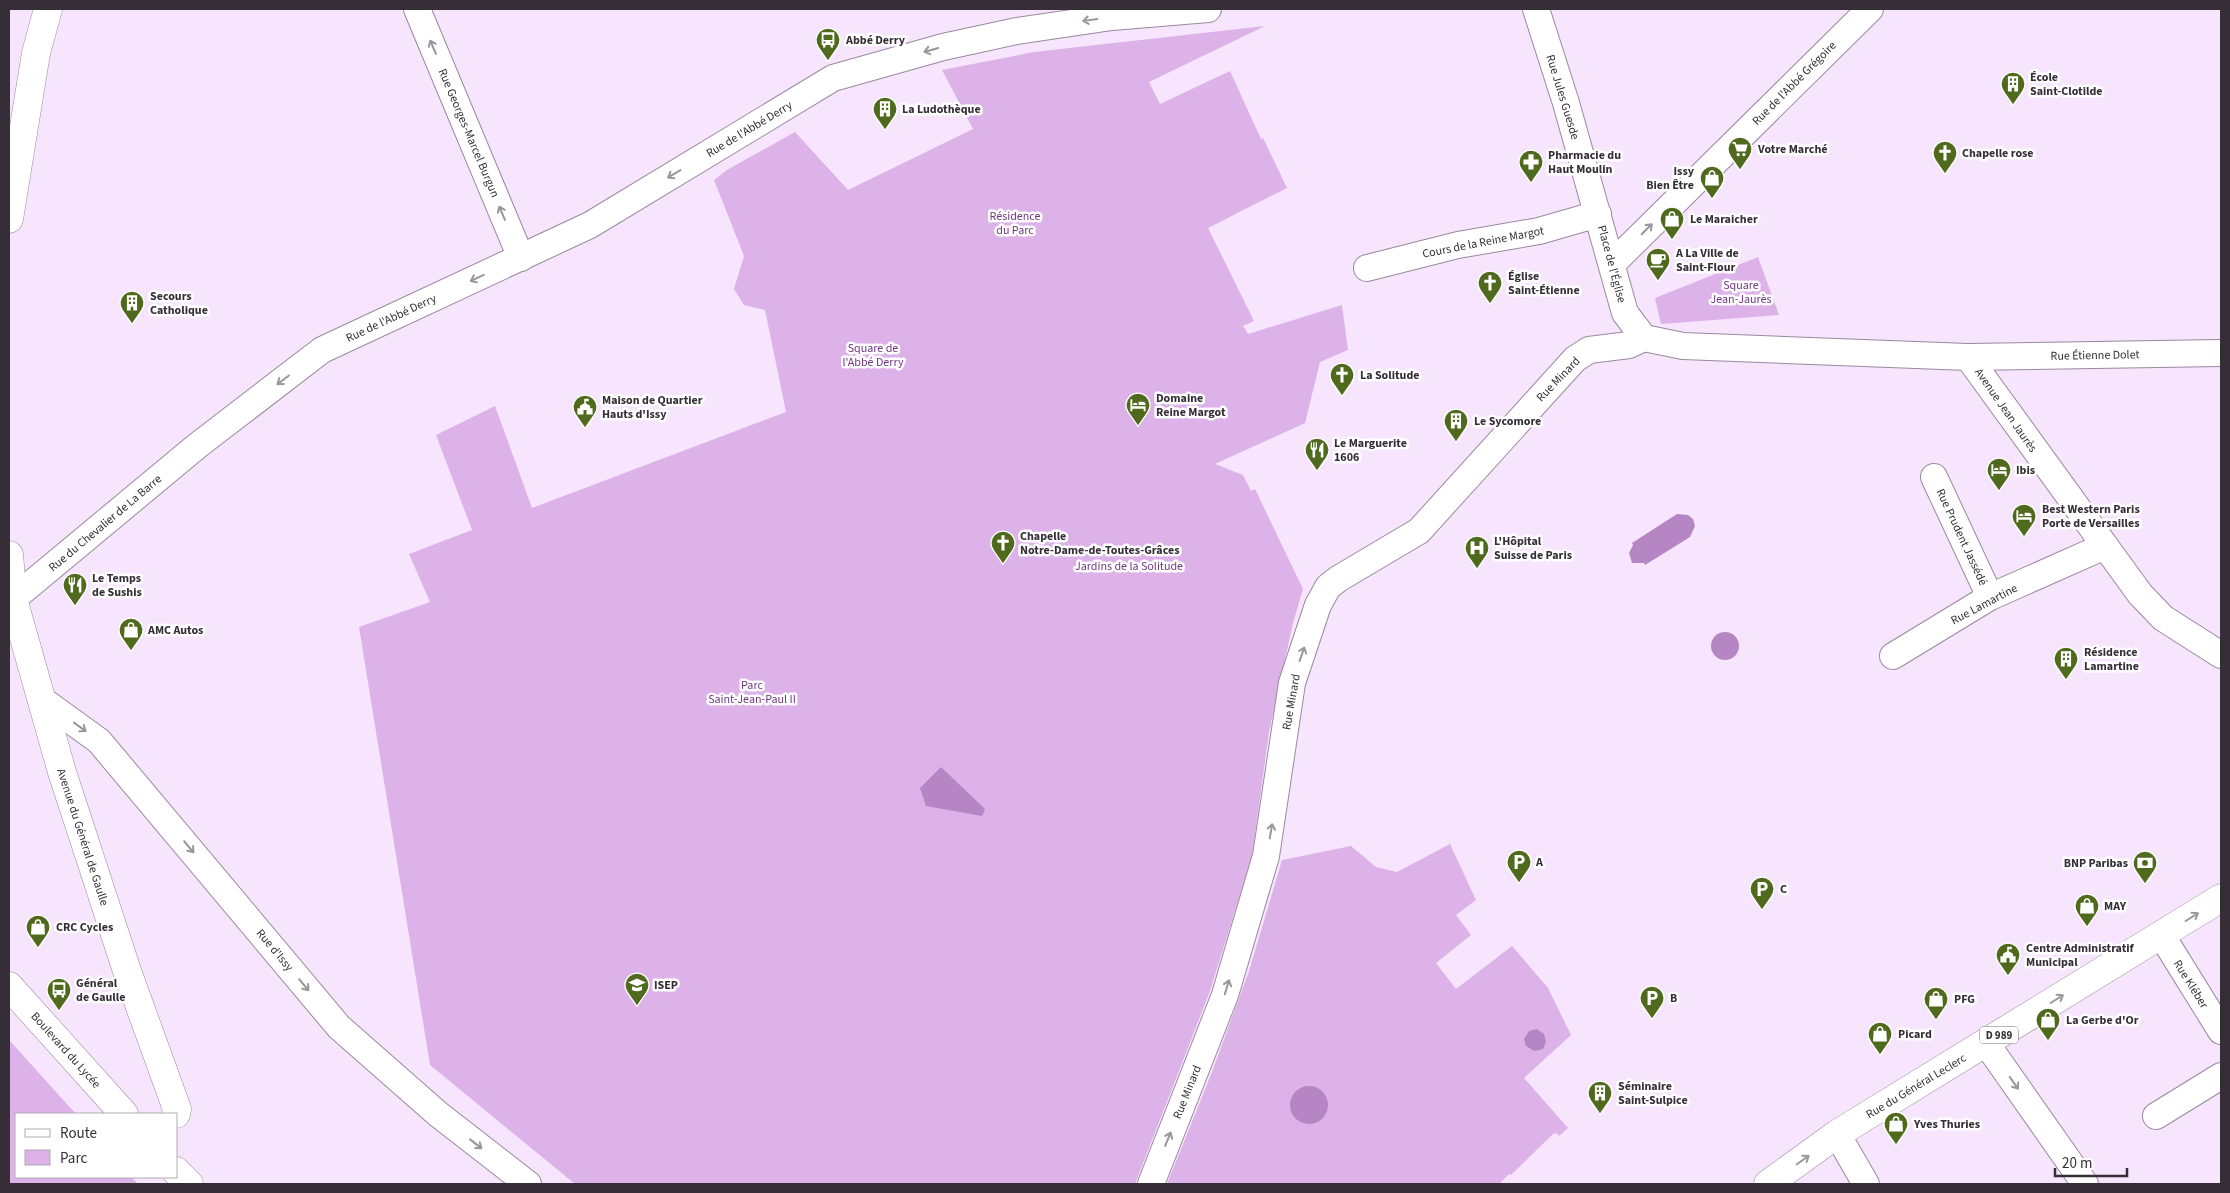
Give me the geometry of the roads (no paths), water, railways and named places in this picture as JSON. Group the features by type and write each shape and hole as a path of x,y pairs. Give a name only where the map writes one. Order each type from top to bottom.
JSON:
{"main road":[{"path":"9,219 44,10"},
{"name":"Avenue du Général de Gaulle","path":"9,555 11,599 62,772 127,971 177,1109 176,1113"},
{"name":"Rue du Général Leclerc","path":"1768,1184 1837,1134 2221,898"},
{"name":"Boulevard du Lycée","path":"9,986 123,1113"},
{"path":"178,1173 189,1184"}],"street":[{"name":"Rue Georges-Marcel Burgun","path":"417,9 521,258"},
{"name":"Rue de l'Abbé Derry","path":"197,446 322,350 590,225 833,78 943,47 1017,31 1112,17 1208,9"},
{"name":"Rue Jules Guesde","path":"1536,9 1598,214"},
{"name":"Rue de l'Abbé Grégoire","path":"1613,263 1864,11"},
{"name":"Place de l'Église","path":"1598,214 1613,263 1625,313 1644,338"},
{"name":"Cours de la Reine Margot","path":"1367,268 1458,245 1539,231 1598,214"},
{"name":"Avenue Jean Jaurès","path":"1644,338 1672,346 1968,357 2140,594 2163,618 2221,654"},
{"name":"Rue Minard","path":"1151,1184 1228,986 1266,856 1292,683 1318,605 1328,587 1338,579 1419,531 1575,359 1589,350 1629,345 1644,338"},
{"name":"Rue Étienne Dolet","path":"1968,357 2221,353"},
{"name":"Rue du Chevalier de La Barre","path":"11,599 197,446"},
{"name":"Rue Prudent Jassédé","path":"1934,477 1990,597"},
{"name":"Rue Lamartine","path":"1893,656 1990,597 2105,546"},
{"name":"Rue d'Issy","path":"41,698 99,741 339,1027 438,1114 528,1184"},
{"name":"Rue Kléber","path":"2162,936 2221,1032"},
{"path":"1986,1043 2085,1184"},
{"path":"2156,1116 2221,1076"},
{"path":"1837,1134 1866,1184"}],"place":[{"name":"Abbé Derry","path":"828,61"},
{"name":"École Saint-Clotilde","path":"2013,105"},
{"name":"La Ludothèque","path":"885,130"},
{"name":"Votre Marché","path":"1740,170"},
{"name":"Chapelle rose","path":"1945,174"},
{"name":"Pharmacie du Haut Moulin","path":"1531,183"},
{"name":"Issy Bien Être","path":"1712,199"},
{"name":"Le Maraicher","path":"1672,240"},
{"name":"A La Ville de Saint-Flour","path":"1658,281"},
{"name":"Église Saint-Étienne","path":"1490,304"},
{"name":"Secours Catholique","path":"132,324"},
{"name":"La Solitude","path":"1342,396"},
{"name":"Domaine Reine Margot","path":"1138,426"},
{"name":"Maison de Quartier Hauts d'Issy","path":"585,428"},
{"name":"Le Sycomore","path":"1456,442"},
{"name":"Le Marguerite 1606","path":"1317,471"},
{"name":"Ibis","path":"1999,491"},
{"name":"Best Western Paris Porte de Versailles","path":"2024,537"},
{"name":"Chapelle Notre-Dame-de-Toutes-Grâces","path":"1003,564"},
{"name":"L'Hôpital Suisse de Paris","path":"1477,569"},
{"name":"Le Temps de Sushis","path":"75,606"},
{"name":"AMC Autos","path":"131,651"},
{"name":"Résidence Lamartine","path":"2066,680"},
{"name":"A","path":"1519,883"},
{"name":"BNP Paribas","path":"2145,884"},
{"name":"C","path":"1762,910"},
{"name":"MAY","path":"2087,927"},
{"name":"CRC Cycles","path":"38,948"},
{"name":"Centre Administratif Municipal","path":"2008,976"},
{"name":"ISEP","path":"637,1006"},
{"name":"Général de Gaulle","path":"59,1011"},
{"name":"B","path":"1652,1019"},
{"name":"PFG","path":"1936,1020"},
{"name":"La Gerbe d'Or","path":"2048,1041"},
{"name":"Picard","path":"1880,1055"},
{"name":"Séminaire Saint-Sulpice","path":"1600,1114"},
{"name":"Yves Thuries","path":"1896,1145"}],"park label":[{"name":"Résidence du Parc","path":"1015,223"},
{"name":"Square Jean-Jaurès","path":"1741,292"},
{"name":"Square de l'Abbé Derry","path":"873,355"},
{"name":"Jardins de la Solitude","path":"1129,566"},
{"name":"Parc Saint-Jean-Paul II","path":"752,692"}]}
